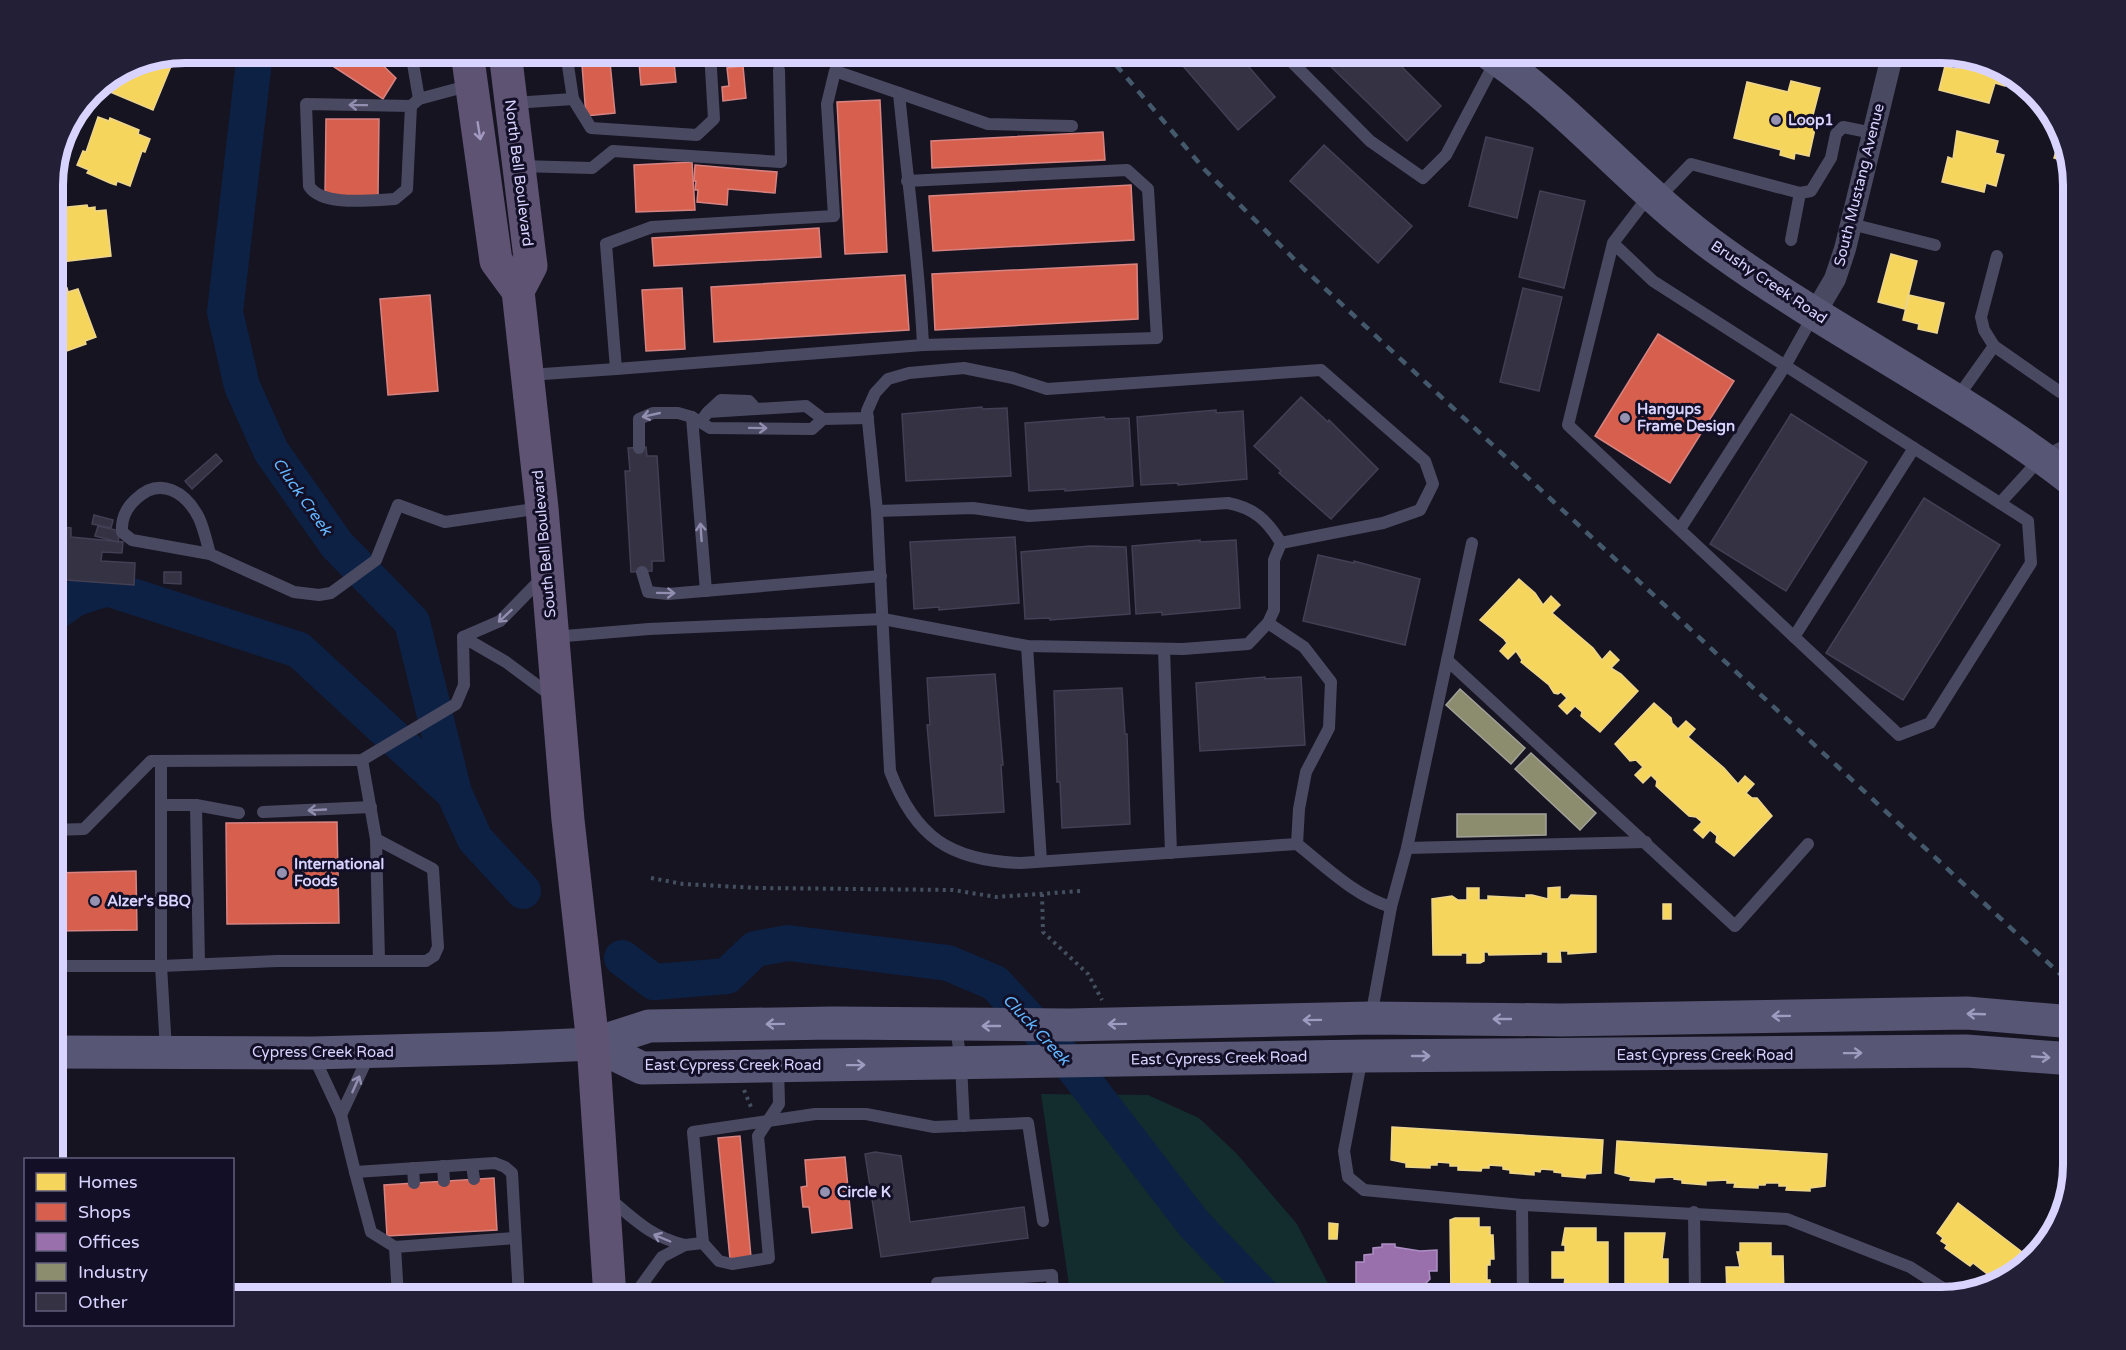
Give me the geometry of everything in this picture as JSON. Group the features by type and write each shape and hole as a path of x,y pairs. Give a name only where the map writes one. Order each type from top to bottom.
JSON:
{"main road":[{"path":"469,63 496,261 518,291"},
{"name":"North Bell Boulevard","path":"506,63 509,103 531,266 518,291"},
{"name":"Brushy Creek Road","path":"1501,63 1559,109 1651,193 1722,253 1956,399 2042,456 2063,473"},
{"name":"South Bell Boulevard","path":"518,291 542,507 557,701 593,1044 609,1287"},
{"path":"593,1044 649,1026 833,1023 956,1026 1371,1018 1561,1020 1967,1013 2063,1021"},
{"path":"1363,1056 1371,1018"},
{"name":"Cypress Creek Road","path":"63,1052 312,1053 593,1044"},
{"name":"East Cypress Creek Road","path":"593,1044 642,1068 1363,1056 1966,1051 2063,1058"}],"street":[{"name":"South Mustang Avenue","path":"1815,313 1835,279 1851,224 1890,63"}],"lane":[{"path":"412,63 415,103 407,189 402,196 395,199 348,200 319,197 309,186 306,104 415,103 472,84"},
{"path":"568,63 573,99 591,128 697,135 714,119 711,63"},
{"path":"1293,63 1370,141 1423,178 1446,155 1489,63"},
{"path":"518,166 592,168 613,152 782,162 779,70"},
{"path":"616,369 606,244 652,227 834,216 827,104 835,71 988,123 1072,126"},
{"path":"899,93 907,181 920,275 923,345"},
{"path":"509,103 573,99"},
{"path":"1613,243 1653,281 2028,521 2031,563 1930,723 1899,735 1568,425 1613,243 1651,193 1667,189 1691,164 1800,193 1811,191 1821,178 1831,158 1836,134 1843,127 1873,133"},
{"path":"527,375 923,345 1157,338 1148,189 1127,170 907,181"},
{"path":"1791,240 1800,193"},
{"path":"1851,224 1935,245"},
{"path":"1996,256 1981,317 1984,330 1995,346 2060,392"},
{"path":"1680,530 1785,366 1815,313"},
{"path":"1956,399 1995,346"},
{"path":"1281,543 1383,523 1420,510 1433,484 1425,461 1321,370 1047,389 964,368 909,373 888,379 875,393 867,411 877,511 890,771 900,796 914,819 942,846 962,854 1001,862 1041,861 1297,844 1346,883 1377,903 1391,907"},
{"path":"639,448 639,419 653,413 678,413 701,417 756,409 806,406 823,419 868,418"},
{"path":"701,417 710,428 812,429 823,419"},
{"path":"701,417 706,591"},
{"path":"2000,503 2042,456 2063,447"},
{"path":"1794,636 1914,448"},
{"path":"210,554 199,517 173,490 157,486 143,492 128,506 121,521 122,532 132,540 210,554 294,592 320,595 331,593 376,560 398,505 446,522 542,507"},
{"path":"877,511 973,508 1029,516 1228,503 1244,506 1258,514 1270,525 1281,543"},
{"path":"552,638 649,629 883,619 1027,646 1164,649 1248,644 1268,623 1274,610 1274,560 1281,543"},
{"path":"1371,1018 1391,907 1407,848 1472,543"},
{"path":"642,572 648,592 668,594 881,576"},
{"path":"463,637 500,621 546,574"},
{"path":"1268,623 1304,647 1331,682 1329,728 1306,772 1299,809 1297,844"},
{"path":"63,830 84,829 151,761 362,760 456,704 464,685 463,637"},
{"path":"463,637 506,662 557,701"},
{"path":"1027,646 1041,861"},
{"path":"1164,649 1171,853"},
{"path":"1447,660 1735,926 1808,844"},
{"path":"362,760 376,839 379,961"},
{"path":"161,762 163,805 161,966 166,1051"},
{"path":"163,805 196,805 239,813"},
{"path":"196,805 199,964"},
{"path":"263,812 371,807"},
{"path":"63,966 161,966 277,961 426,961 434,956 438,947 433,869 376,839"},
{"path":"1407,848 1646,842"},
{"path":"956,1026 961,1064 964,1126"},
{"path":"342,1115 370,1052"},
{"path":"312,1053 342,1115 371,1232 395,1247"},
{"path":"1363,1056 1344,1151 1348,1177 1364,1190 1522,1205 1695,1212 1787,1219 1910,1267 1941,1287"},
{"path":"778,1066 779,1104 771,1119 758,1136 769,1258 732,1264 719,1261 703,1243 693,1132 771,1119 815,1114 866,1114 934,1127 1028,1123 1043,1221"},
{"path":"356,1172 495,1163 506,1167 512,1173 518,1287"},
{"path":"472,1165 474,1179"},
{"path":"443,1166 444,1181"},
{"path":"413,1168 414,1183"},
{"path":"602,1192 643,1228 662,1239 685,1245 703,1243"},
{"path":"1522,1205 1523,1287"},
{"path":"1695,1212 1695,1287"},
{"path":"395,1247 419,1239 478,1236 515,1239"},
{"path":"641,1287 662,1257 685,1245"},
{"path":"395,1247 397,1287"},
{"path":"937,1287 937,1283 1052,1275 1053,1287"}],"path":[{"path":"651,878 683,884 758,888 952,890 996,897 1081,891"},
{"path":"1042,894 1043,932 1088,974 1103,1003"},
{"path":"742,1087 751,1107"}],"green space":[{"path":"1041,1094 1148,1095 1199,1118 1237,1154 1297,1224 1330,1287 1116,1287 1113,1285 1069,1285"}],"building: Homes":[{"path":"172,64 153,110 108,91 124,79 146,69"},
{"path":"1957,64 1980,69 2006,82 2005,86 1995,83 1989,103 1939,90 1945,66 1956,69"},
{"name":"Loop1","path":"1791,81 1820,88 1812,119 1817,120 1809,156 1795,153 1794,159 1780,155 1781,150 1734,138 1747,82 1788,92"},
{"path":"98,117 109,121 110,118 139,130 138,134 150,139 145,152 142,151 130,186 117,181 116,185 110,183 87,173 89,170 77,165 83,151 86,152"},
{"path":"1957,131 1998,141 1995,153 2004,155 1996,186 1986,183 1984,192 1942,182 1948,157 1953,159"},
{"path":"2057,147 2060,160 2054,158"},
{"path":"87,205 88,208 95,207 95,211 106,210 111,256 63,262 63,207"},
{"path":"1891,254 1917,261 1905,309 1878,302"},
{"path":"67,288 68,292 78,289 96,337 85,341 86,344 63,352 63,289"},
{"path":"1909,295 1944,303 1937,333 1918,329 1919,324 1903,320"},
{"path":"1519,579 1535,593 1543,605 1551,596 1560,605 1552,613 1593,648 1602,660 1610,651 1619,660 1611,668 1621,674 1638,691 1600,732 1581,716 1582,712 1575,706 1567,714 1559,706 1567,698 1561,692 1554,693 1549,685 1521,662 1516,651 1508,659 1500,651 1507,643 1480,620"},
{"path":"1654,703 1671,718 1672,723 1678,729 1686,721 1695,729 1688,737 1724,768 1738,784 1745,776 1754,784 1746,793 1752,798 1757,798 1772,816 1734,856 1716,842 1717,836 1710,830 1703,838 1694,830 1702,822 1696,817 1689,816 1656,786 1657,781 1651,775 1643,783 1635,775 1643,767 1636,760 1630,761 1615,744"},
{"path":"1560,887 1560,899 1568,899 1571,895 1596,896 1596,952 1568,954 1568,951 1560,951 1561,962 1548,962 1548,952 1489,955 1488,952 1484,952 1484,961 1480,963 1467,963 1467,953 1433,955 1432,899 1452,896 1458,900 1467,900 1467,888 1479,888 1479,900 1488,900 1488,896 1526,898 1526,895 1548,899 1548,888"},
{"path":"1663,904 1671,904 1671,919 1663,919"},
{"path":"1392,1127 1603,1140 1601,1173 1586,1174 1585,1178 1562,1176 1562,1173 1554,1172 1554,1170 1541,1169 1540,1172 1534,1171 1534,1175 1510,1173 1510,1170 1503,1169 1503,1166 1489,1165 1489,1168 1482,1168 1481,1171 1458,1170 1458,1166 1437,1162 1437,1165 1430,1165 1430,1168 1406,1167 1406,1163 1391,1160"},
{"path":"1617,1141 1827,1154 1825,1186 1810,1188 1810,1191 1786,1190 1787,1186 1779,1186 1779,1183 1766,1183 1758,1185 1758,1188 1734,1187 1735,1183 1727,1183 1727,1180 1706,1181 1706,1185 1682,1183 1682,1180 1674,1179 1674,1177 1655,1178 1654,1182 1630,1180 1631,1177 1615,1173"},
{"path":"1958,1203 2024,1254 2002,1271 1989,1277 1973,1263 1970,1266 1945,1248 1947,1245 1941,1241 1943,1238 1937,1233"},
{"path":"1479,1218 1479,1227 1490,1227 1490,1235 1493,1235 1494,1259 1490,1259 1490,1265 1487,1265 1487,1280 1490,1280 1490,1287 1451,1287 1450,1220"},
{"path":"1329,1223 1338,1224 1337,1239 1329,1239"},
{"path":"1565,1228 1596,1228 1596,1242 1608,1242 1608,1287 1564,1287 1565,1278 1552,1278 1552,1252 1565,1252 1565,1245 1562,1245"},
{"path":"1625,1233 1665,1233 1662,1259 1668,1259 1668,1285 1625,1287"},
{"path":"1740,1243 1771,1243 1771,1256 1783,1256 1784,1287 1727,1287 1726,1267 1740,1267 1737,1252 1740,1252"}],"building: Shops":[{"path":"328,63 380,63 396,78 383,99"},
{"path":"582,63 610,63 615,113 586,116"},
{"path":"639,63 674,63 676,82 641,85"},
{"path":"743,66 746,98 723,101 722,87 729,86 727,68"},
{"path":"880,100 887,252 845,254 837,102"},
{"path":"326,119 379,119 378,196 325,196"},
{"path":"1103,132 1105,160 932,168 931,141"},
{"path":"692,162 695,210 636,212 634,165"},
{"path":"695,165 777,172 775,193 728,189 727,205 697,202 698,190 695,190 696,181 694,181"},
{"path":"1131,185 1134,240 933,251 929,196"},
{"path":"819,228 821,257 654,266 652,238"},
{"path":"1137,264 1138,319 935,330 932,274"},
{"path":"905,275 909,330 714,342 711,287"},
{"path":"682,288 685,349 646,351 642,290"},
{"path":"430,295 438,391 388,395 380,299"},
{"path":"1658,334 1734,381 1670,483 1595,436"},
{"name":"International Foods","path":"337,822 339,923 227,924 226,823"},
{"name":"Alzer's BBQ","path":"136,871 137,930 63,931 63,873"},
{"path":"740,1136 751,1257 730,1259 718,1138"},
{"name":"Circle K","path":"845,1157 852,1228 812,1233 809,1207 803,1207 801,1187 807,1186 805,1160"},
{"path":"494,1178 497,1230 387,1236 384,1185"}],"building: Offices":[{"path":"1382,1244 1395,1244 1395,1247 1420,1251 1437,1250 1437,1271 1429,1271 1430,1279 1422,1287 1356,1287 1356,1262 1364,1262 1364,1255 1373,1254 1373,1248 1382,1247"}],"building: Industry":[{"path":"1460,689 1525,748 1511,764 1446,705"},
{"path":"1531,753 1596,813 1580,830 1515,769"},
{"path":"1457,814 1546,814 1546,835 1457,837"}],"building: Other":[{"path":"1180,63 1246,63 1275,97 1238,130"},
{"path":"1327,63 1398,63 1441,106 1407,141"},
{"path":"1486,137 1533,148 1517,218 1469,206"},
{"path":"1324,145 1412,226 1378,263 1290,181"},
{"path":"1540,191 1585,201 1564,288 1519,277"},
{"path":"1523,288 1562,297 1539,391 1500,382"},
{"path":"1301,397 1328,422 1329,420 1378,469 1331,519 1279,473 1281,471 1254,446"},
{"path":"982,407 982,409 1007,408 1011,476 906,481 902,414"},
{"path":"1216,410 1216,413 1243,411 1247,479 1178,485 1178,483 1141,485 1137,417"},
{"path":"1791,414 1867,462 1786,591 1710,544"},
{"path":"1104,417 1105,419 1129,418 1133,486 1029,491 1025,423"},
{"path":"646,447 647,456 657,456 664,561 652,561 652,571 631,572 625,471 630,471 628,448"},
{"path":"216,454 222,461 192,489 185,481"},
{"path":"1924,498 2000,545 1903,700 1826,653"},
{"path":"94,515 113,520 111,528 92,524"},
{"path":"98,526 120,531 118,542 95,536"},
{"path":"63,527 71,528 71,537 123,542 122,553 102,552 101,561 135,563 134,585 63,580"},
{"path":"1015,537 1019,603 939,610 939,607 914,609 910,542"},
{"path":"1200,540 1200,542 1236,540 1240,608 1162,615 1162,612 1136,614 1132,546"},
{"path":"1090,546 1126,547 1130,614 1050,620 1050,618 1025,619 1021,552"},
{"path":"1318,555 1354,563 1354,561 1420,579 1405,645 1303,621"},
{"path":"164,572 181,572 181,584 164,583"},
{"path":"995,674 1003,765 1001,765 1004,812 935,816 927,725 930,725 927,678"},
{"path":"1265,677 1265,679 1301,677 1305,745 1200,751 1196,683"},
{"path":"1122,688 1125,734 1127,734 1130,824 1062,828 1060,782 1057,782 1054,691"},
{"path":"875,1152 901,1156 910,1222 1024,1207 1028,1238 881,1257 865,1154"}],"waterway":[{"name":"Cluck Creek","path":"254,63 225,312 242,386 271,451 337,545 412,622 454,793 475,839 523,891"},
{"path":"63,607 76,598 107,588 299,650 454,793"},
{"name":"Cluck Creek","path":"622,958 654,982 727,976 755,949 788,943 948,963 995,983 1074,1068 1194,1224 1254,1287"}],"railway":[{"path":"1114,63 1205,170 1304,269 2063,977"}],"place":[{"name":"Loop1","path":"1776,120"},
{"name":"Hangups Frame Design","path":"1625,418"},
{"name":"International Foods","path":"282,873"},
{"name":"Alzer's BBQ","path":"95,901"},
{"name":"Circle K","path":"825,1192"}]}
